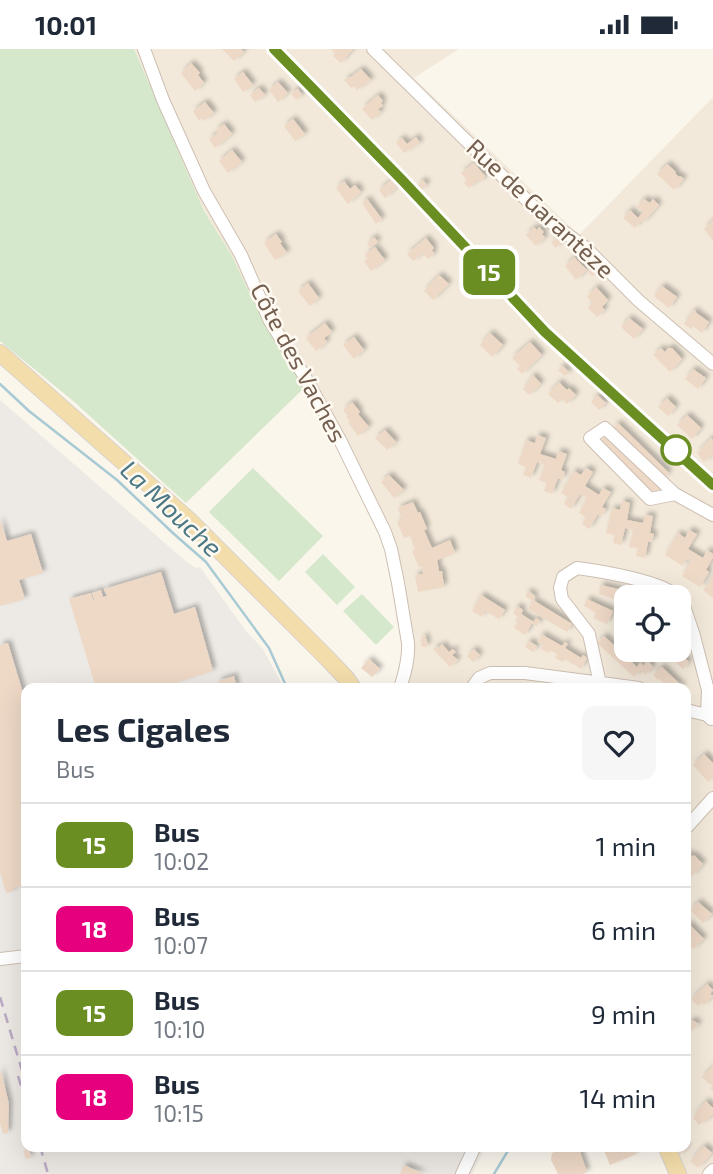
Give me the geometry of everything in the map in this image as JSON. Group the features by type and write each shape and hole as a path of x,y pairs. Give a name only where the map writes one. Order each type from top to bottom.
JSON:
{"main road":[{"path":"0,353 190,521 343,680"},
{"path":"669,1152 678,1174"}],"street":[{"name":"Côte des Vaches","path":"144,49 163,100 204,191 241,255 270,321 340,440 390,543 408,652 402,683"},
{"path":"274,49 545,332 713,485"},
{"name":"Rue de Garantèze","path":"373,49 536,211 586,248 639,302 713,364"},
{"path":"676,494 650,499 590,438 605,429 676,494 713,515"},
{"path":"600,683 589,634 562,599 560,588 563,577 577,568 600,571 652,585"},
{"path":"691,627 708,690 710,717 691,711"},
{"path":"476,683 479,678 490,673 525,673 588,683"},
{"path":"691,822 713,798"},
{"path":"2,958 21,956"},
{"path":"462,1174 472,1152"},
{"path":"709,1174 713,1170"}],"shaded area":[{"path":"134,49 459,49 414,78 579,235 713,97 713,1174 673,1174 663,1152 691,1152 691,683 395,683 404,653 386,546 354,477 247,288 232,256 204,211"},
{"path":"0,400 188,563 196,568 200,567 245,630 263,649 281,683 21,683 21,1152 483,1152 472,1174 0,1174"}],"green space":[{"path":"0,49 134,49 204,211 232,256 247,288 304,388 186,503 72,400 0,341"},
{"path":"253,468 323,536 279,581 209,512"},
{"path":"323,554 355,587 337,605 305,572"},
{"path":"362,594 394,627 376,645 343,611"}],"building":[{"path":"222,49 241,49 244,52 234,61"},
{"path":"331,49 353,49 341,63 333,56 335,53"},
{"path":"191,63 204,83 195,91 181,73"},
{"path":"361,69 371,80 357,90 354,86 351,88 344,80"},
{"path":"243,72 253,85 243,92 234,79"},
{"path":"278,82 288,93 278,102 269,90"},
{"path":"259,88 265,95 255,102 250,95"},
{"path":"298,89 302,95 296,100 291,93"},
{"path":"378,95 383,106 378,109 381,112 372,120 362,109"},
{"path":"205,102 214,113 204,121 202,118 199,121 193,111"},
{"path":"293,119 305,134 295,141 284,126"},
{"path":"224,124 232,134 215,148 209,139 218,133 215,130"},
{"path":"416,137 420,143 404,153 396,143 402,138 407,144"},
{"path":"232,150 242,162 228,173 219,161"},
{"path":"474,163 485,176 480,183 478,180 469,188 461,173"},
{"path":"667,164 684,179 674,190 657,174"},
{"path":"391,180 397,187 385,198 379,190"},
{"path":"423,180 427,185 421,190 417,186"},
{"path":"344,181 350,189 355,185 361,192 348,204 336,188"},
{"path":"367,199 382,219 376,224 362,203"},
{"path":"644,199 650,203 653,199 659,205 635,228 623,218 630,210 638,218 643,212 637,207"},
{"path":"713,220 713,241 704,229"},
{"path":"534,227 537,230 539,227 544,232 542,234 545,238 536,246 526,235"},
{"path":"276,234 287,253 275,260 264,243"},
{"path":"560,235 564,239 556,248 551,243"},
{"path":"374,237 378,242 370,248 367,243"},
{"path":"426,238 434,248 434,254 428,259 423,253 413,261 407,254"},
{"path":"375,247 385,260 371,271 364,261 368,258 365,255"},
{"path":"574,257 587,270 576,280 565,266"},
{"path":"594,267 598,271 592,276 588,272"},
{"path":"439,275 449,284 433,300 424,291"},
{"path":"308,283 319,298 310,306 298,291"},
{"path":"662,286 677,297 669,308 654,296"},
{"path":"596,287 608,300 602,307 605,310 597,317 588,308 593,303 587,297"},
{"path":"694,310 709,322 702,333 693,326 691,329 684,324"},
{"path":"629,318 643,329 634,339 621,327"},
{"path":"325,323 332,332 324,338 327,342 316,351 306,338"},
{"path":"490,333 503,345 492,357 480,345"},
{"path":"354,337 364,350 354,359 343,345"},
{"path":"530,342 542,355 522,374 517,369 520,366 512,358"},
{"path":"661,348 665,352 672,348 682,359 670,372 653,355"},
{"path":"562,366 569,372 565,376 558,370"},
{"path":"693,369 706,378 698,389 685,379"},
{"path":"533,375 541,384 529,395 523,389"},
{"path":"559,382 576,395 567,404 562,399 558,403 548,394"},
{"path":"597,395 606,403 599,410 591,402"},
{"path":"667,398 676,407 668,416 658,407"},
{"path":"352,402 369,427 358,436 343,410"},
{"path":"687,415 701,428 692,439 677,425"},
{"path":"618,423 669,473 664,478 613,428"},
{"path":"385,430 396,442 387,450 375,438"},
{"path":"537,435 546,438 540,454 556,459 558,451 567,454 561,470 565,472 562,480 558,478 552,494 544,491 547,483 539,480 545,465 537,462 531,478 523,475 526,467 518,464 526,440 535,443"},
{"path":"606,436 660,489 654,495 600,441"},
{"path":"711,438 713,454 704,462 697,453"},
{"path":"586,468 593,472 585,486 599,495 603,488 611,492 602,507 606,509 601,516 598,514 589,529 582,524 586,517 579,513 587,498 580,494 571,509 564,504 568,497 561,493 574,471 581,475"},
{"path":"389,475 404,490 394,498 381,482"},
{"path":"622,501 630,503 627,520 643,523 645,515 653,516 650,533 654,534 652,542 648,542 645,558 636,556 638,548 629,547 633,530 625,528 621,545 613,543 615,535 606,533 612,508 620,510"},
{"path":"413,502 418,513 420,512 432,548 450,540 455,553 437,560 444,587 418,592 415,575 423,574 422,566 419,567 412,551 415,550 410,536 404,538 397,522 402,520 398,508"},
{"path":"0,519 7,541 31,534 43,573 19,580 25,599 0,606"},
{"path":"689,530 697,534 688,549 703,558 707,550 713,554 706,570 709,572 700,587 682,576 691,561 687,559 683,566 665,555 678,533 685,538"},
{"path":"161,572 174,614 195,607 213,671 175,683 94,683 69,599 91,593 94,600 92,593 101,590 103,597 107,596 104,589"},
{"path":"713,577 713,598 703,590"},
{"path":"600,586 614,588 614,599 599,594"},
{"path":"528,591 535,596 533,601 525,596"},
{"path":"481,595 505,610 499,619 485,611 482,617 472,611"},
{"path":"587,599 613,611 607,624 593,618 596,613 584,606"},
{"path":"533,600 572,624 567,632 528,609"},
{"path":"517,606 523,610 521,614 534,622 536,618 540,621 537,626 532,623 525,635 514,628 518,622 515,621 518,617 513,613"},
{"path":"541,634 562,646 565,642 568,644 565,648 581,658 583,655 587,658 581,669 565,659 563,662 555,658 557,654 550,650 548,653 541,649 543,645 537,641"},
{"path":"425,635 428,646 422,647 421,639"},
{"path":"604,636 614,645 614,659 597,643"},
{"path":"529,641 537,646 533,652 525,647"},
{"path":"8,643 21,686 21,889 20,886 6,893 0,872 0,645"},
{"path":"442,644 449,652 453,649 456,652 452,655 458,660 450,667 433,649 436,646 438,649"},
{"path":"474,649 480,655 473,662 467,656"},
{"path":"369,659 380,669 372,677 361,668"},
{"path":"618,662 632,662 637,667 640,663 644,666 649,662 653,667 645,675 640,670 634,677"},
{"path":"675,662 689,662 683,669"},
{"path":"661,667 679,683 664,683 653,675"},
{"path":"234,676 236,683 219,683"},
{"path":"704,754 713,763 713,776 708,782 693,765"},
{"path":"691,855 694,855 703,864 692,876"},
{"path":"698,902 712,914 703,923 691,909"},
{"path":"691,926 704,939 693,949 691,947"},
{"path":"707,984 713,990 710,994 713,996 704,1005 702,1003 698,1006 691,999"},
{"path":"691,1021 699,1024 692,1030 691,1029"},
{"path":"713,1066 713,1086 702,1077"},
{"path":"0,1068 9,1104 8,1133 3,1134 0,1123"},
{"path":"706,1101 713,1108 713,1114 699,1125 693,1118"},
{"path":"704,1146 712,1153 698,1168 690,1161"},
{"path":"23,1152 30,1152 31,1158 26,1159"},
{"path":"580,1152 587,1172 558,1174 551,1160 552,1153"},
{"path":"605,1152 635,1152 636,1154 610,1165"},
{"path":"404,1165 424,1174 400,1174"}],"waterway":[{"name":"La Mouche","path":"0,384 29,411 117,480 206,562 269,648 285,683"},
{"name":"La Mouche","path":"494,1174 507,1152"}],"railway":[{"path":"0,997 21,1067"},
{"path":"18,1076 21,1086"},
{"path":"42,1152 48,1174"}],"bus line":[{"name":"15","path":"274,49 545,332 713,485"}]}
